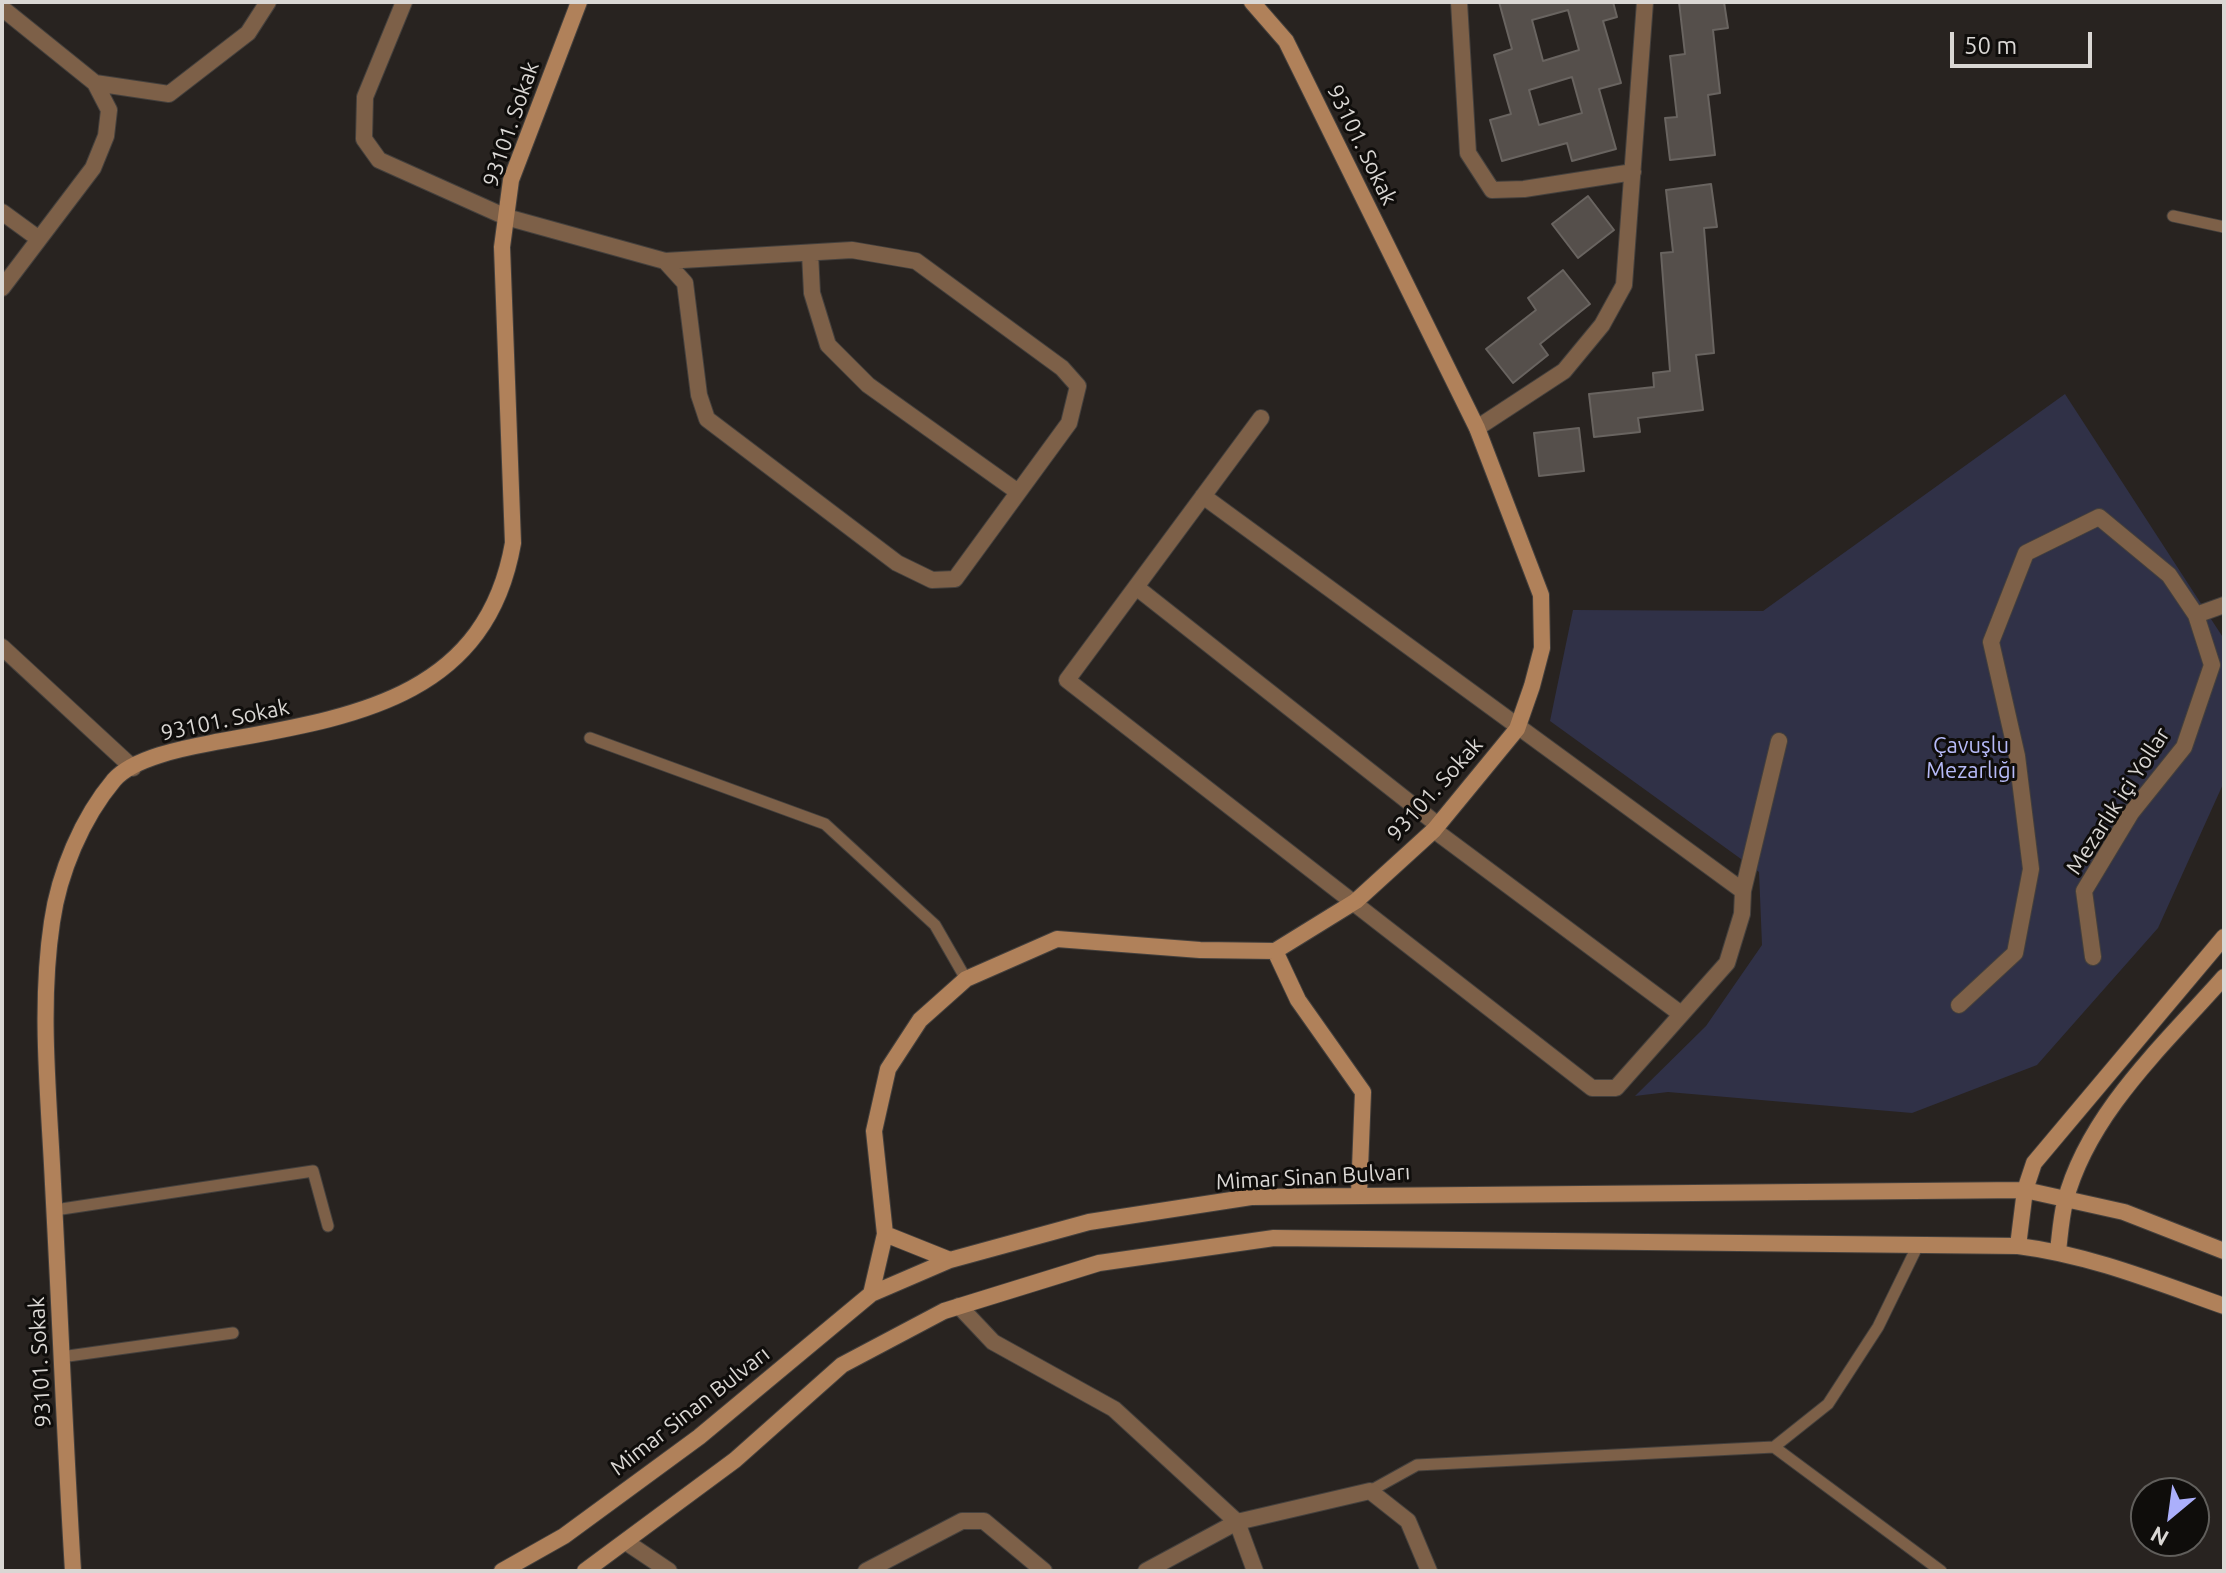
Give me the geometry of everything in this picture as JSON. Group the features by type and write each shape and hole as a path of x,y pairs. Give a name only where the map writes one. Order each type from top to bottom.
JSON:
{"main road":[{"name":"93101. Sokak","path":"73,1571 46,1038 51,924 61,876 92,814 116,777 169,750 322,722 381,704 426,683 453,660 488,616 508,571 513,543 502,331 502,247 511,180 579,2"},
{"name":"93101. Sokak","path":"1252,2 1286,41 1477,428 1541,595 1542,648 1517,729 1436,828 1356,901 1275,951"},
{"path":"2018,1246 2025,1190 2034,1163 2224,937"},
{"path":"871,1294 885,1234 874,1131 888,1069 920,1020 966,979 1057,939 1275,951 1298,1000 1363,1092 1359,1194"},
{"path":"2058,1251 2065,1202 2087,1150 2124,1090 2224,977"},
{"name":"Mimar Sinan Bulvarı","path":"502,1571 564,1536 699,1437 871,1294 950,1260 1089,1222 1251,1197 2025,1190 2065,1202 2124,1212 2224,1251"},
{"path":"885,1234 950,1260"},
{"path":"585,1571 735,1460 842,1365 959,1306 1099,1263 1274,1238 2018,1246 2058,1251 2109,1265 2224,1306"}],"street":[{"path":"95,83 169,94 248,33 268,2"},
{"path":"404,2 365,97 364,139 379,160 506,217 665,261 852,250 916,261 1062,368 1078,386 1069,423 955,579 932,580 897,563 707,419 699,395 685,283 665,261"},
{"path":"1459,2 1468,153 1492,190 1524,189 1633,172"},
{"path":"1477,428 1564,371 1602,325 1624,285 1645,2"},
{"path":"2,8 95,83 109,110 106,136 93,168 2,288"},
{"path":"2,212 39,239"},
{"path":"810,253 812,293 828,345 868,385 1018,492"},
{"path":"1261,418 1067,680 1356,901 1592,1088 1616,1088 1727,963 1742,914 1743,891 1779,741"},
{"path":"1203,496 1517,729 1743,891"},
{"name":"Mezarlık içi Yollar","path":"1959,1005 2015,953 2031,869 2017,756 1991,642 2026,553 2099,517 2169,575 2196,615 2212,665 2184,747 2131,813 2084,891 2093,957"},
{"path":"1136,587 1436,828 1681,1014"},
{"path":"2196,615 2224,605"},
{"path":"2,647 133,768"},
{"path":"959,1306 993,1342 1114,1409 1237,1522 1255,1571"},
{"path":"1146,1571 1237,1522 1370,1491 1408,1521 1429,1571"},
{"path":"866,1571 962,1521 984,1521 1044,1571"},
{"path":"626,1542 669,1571"}],"lane":[{"path":"2173,216 2224,227"},
{"path":"590,738 825,824 935,925 966,979"},
{"path":"55,1210 313,1171 328,1226"},
{"path":"1370,1491 1417,1465 1774,1447 1828,1404 1878,1327 1918,1245"},
{"path":"61,1357 233,1333"},
{"path":"1774,1447 1941,1571"}],"green space":[{"name":"Çavuşlu Mezarlığı","path":"2065,394 2224,639 2224,782 2158,928 2037,1065 1912,1113 1668,1092 1635,1096 1706,1026 1762,945 1759,872 1550,721 1573,610 1763,611"}],"building":[{"path":"1499,2 1613,2 1617,17 1603,21 1621,83 1599,89 1616,149 1572,161 1567,143 1502,161 1490,120 1511,114 1494,55 1512,49","holes":["1568,10 1579,50 1543,61 1532,20","1572,77 1582,113 1539,125 1529,90"]},
{"path":"1679,2 1724,2 1728,28 1713,30 1720,93 1708,95 1715,155 1670,160 1665,118 1677,117 1670,56 1685,54"},
{"path":"1711,184 1717,227 1704,228 1714,353 1696,355 1703,410 1638,418 1640,432 1594,437 1589,394 1654,387 1653,373 1670,371 1661,253 1673,252 1666,190"},
{"path":"1588,196 1614,230 1578,258 1552,224"},
{"path":"1563,270 1590,304 1540,344 1548,355 1513,383 1486,349 1536,310 1528,298"},
{"path":"1579,428 1584,471 1539,476 1534,433"}]}
